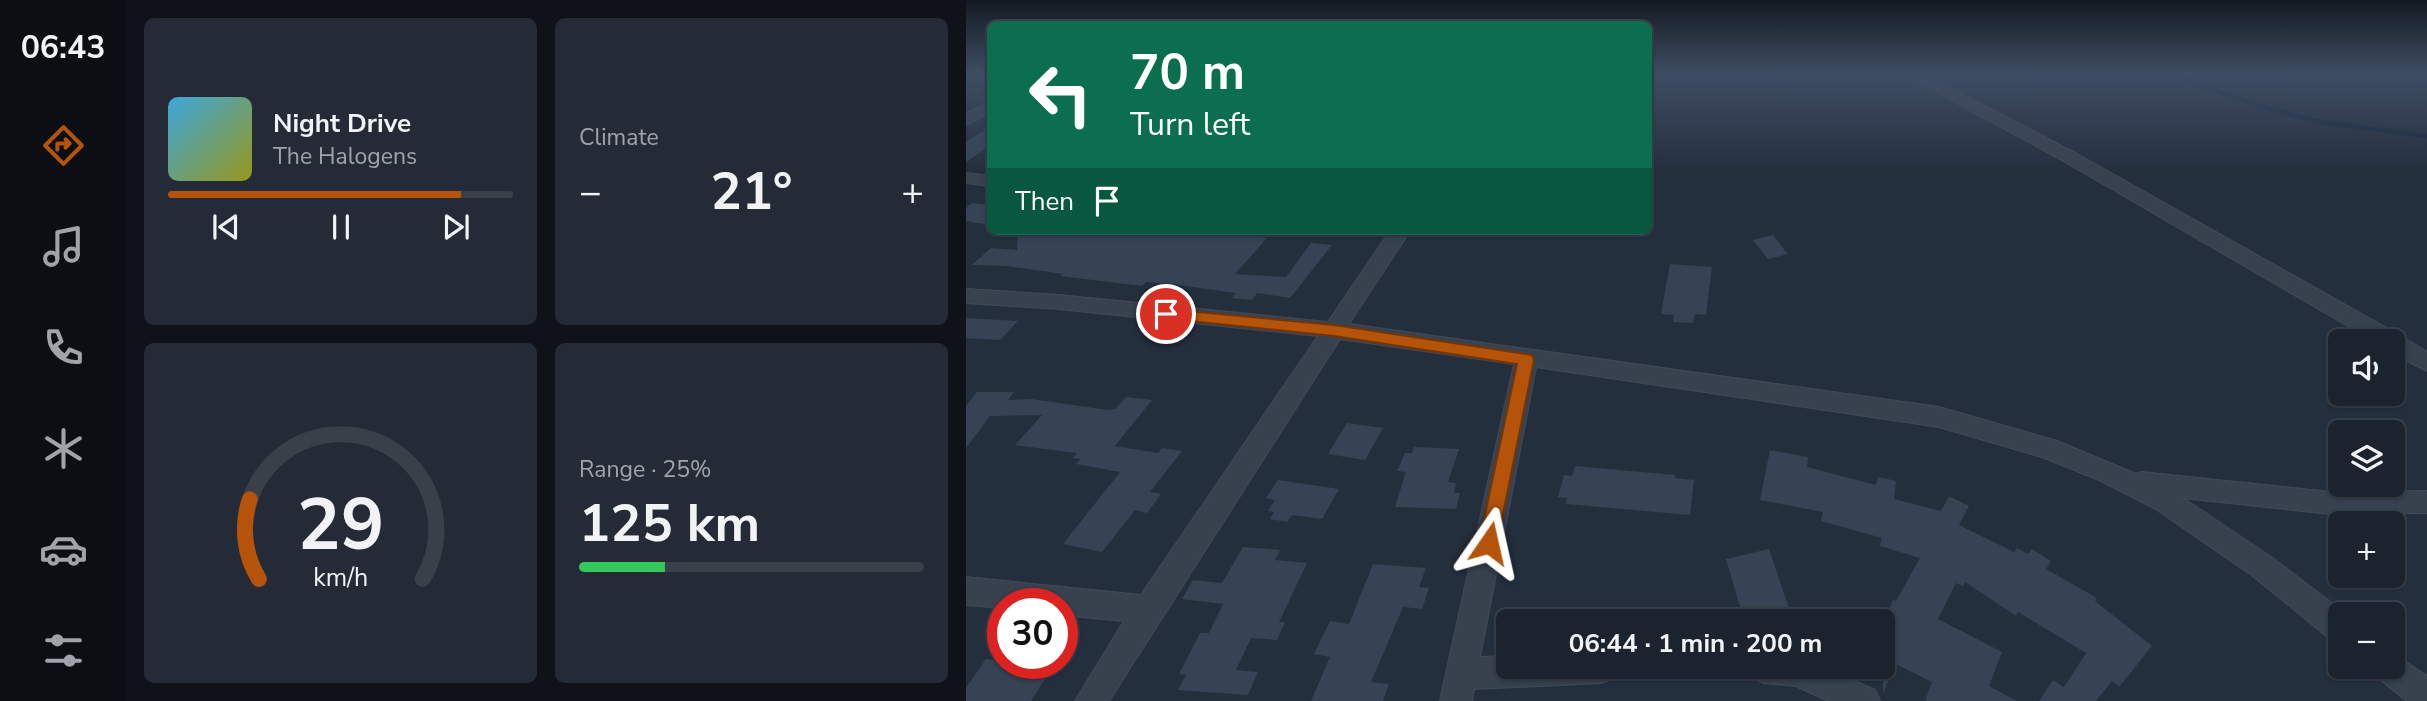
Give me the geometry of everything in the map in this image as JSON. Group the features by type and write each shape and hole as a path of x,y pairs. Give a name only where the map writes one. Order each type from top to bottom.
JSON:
{"street":[{"path":"1973,107 2073,159 2368,329"},
{"path":"966,120 987,109"},
{"path":"966,178 987,181"},
{"path":"1091,701 1148,610 1397,235"},
{"path":"966,296 1059,302 1334,330 1526,360 1940,417 2048,448 2165,501 2264,568 2328,619"},
{"path":"2405,350 2427,363"},
{"path":"1516,679 1459,687 1526,360"},
{"path":"2128,482 2331,503 2427,502"},
{"path":"966,591 1148,610"},
{"path":"1815,679 1864,701"},
{"path":"2405,679 2427,696"}],"building":[{"path":"987,128 987,148 966,162 966,142"},
{"path":"972,203 987,205 987,224 966,221 966,208"},
{"path":"1018,235 1242,235 1267,238 1235,274 1286,277 1311,243 1332,245 1290,298 1257,293 1252,300 1232,298 1236,293 1179,285 1146,282 1142,286 1060,276 1063,274 1007,266 972,265 991,248 1017,250"},
{"path":"1773,235 1788,254 1768,259 1753,240"},
{"path":"1670,264 1712,267 1706,315 1695,314 1693,323 1673,322 1674,315 1661,314"},
{"path":"966,318 1018,321 1000,340 966,338"},
{"path":"977,392 1014,392 1008,400 1031,399 1108,410 1115,409 1126,397 1152,400 1115,446 1158,453 1162,448 1182,451 1150,492 1161,494 1147,513 1135,510 1102,552 1063,544 1120,472 1076,464 1081,459 1073,458 1077,453 1015,445 1042,415 990,416 966,448 966,406"},
{"path":"1347,423 1383,428 1365,460 1328,454"},
{"path":"1414,447 1459,449 1448,482 1456,483 1454,493 1460,493 1456,509 1395,507 1406,472 1397,471 1405,453 1412,453"},
{"path":"1770,450 1808,457 1807,467 1876,485 1878,477 1896,481 1894,499 1941,511 1949,496 1969,506 1959,525 2014,552 2017,548 2028,554 2032,549 2051,561 2046,569 2097,598 2095,601 2152,646 2119,687 2112,681 2096,701 2039,701 2053,680 2064,687 2086,653 2018,612 2016,616 1965,582 1963,586 1956,583 1938,619 2002,652 1989,686 2017,701 1925,701 1932,682 1896,664 1895,666 1895,609 1889,609 1920,558 1880,546 1882,538 1821,521 1823,512 1760,500"},
{"path":"1575,466 1675,475 1675,478 1694,480 1690,515 1566,504 1567,498 1558,497 1564,475 1572,476"},
{"path":"1278,480 1339,489 1322,519 1292,515 1287,522 1270,519 1274,512 1268,511 1275,500 1266,498"},
{"path":"1243,547 1280,550 1275,560 1307,563 1279,622 1285,622 1277,640 1251,638 1236,670 1258,672 1248,695 1178,690 1186,675 1179,674 1200,633 1209,633 1223,604 1182,599 1193,580 1222,583"},
{"path":"1769,549 1789,608 1741,609 1726,559"},
{"path":"1373,564 1426,568 1419,587 1429,588 1422,609 1403,607 1371,682 1389,684 1383,701 1311,701 1330,657 1314,654 1330,621 1349,624"},
{"path":"986,659 987,679 1045,679 1031,701 966,701 966,688"},
{"path":"1883,679 1889,679 1883,693"}],"waterway":[{"path":"2261,107 2320,122 2427,136"}],"route":[{"path":"1166,314 1334,330 1526,360 1489,543"}]}
